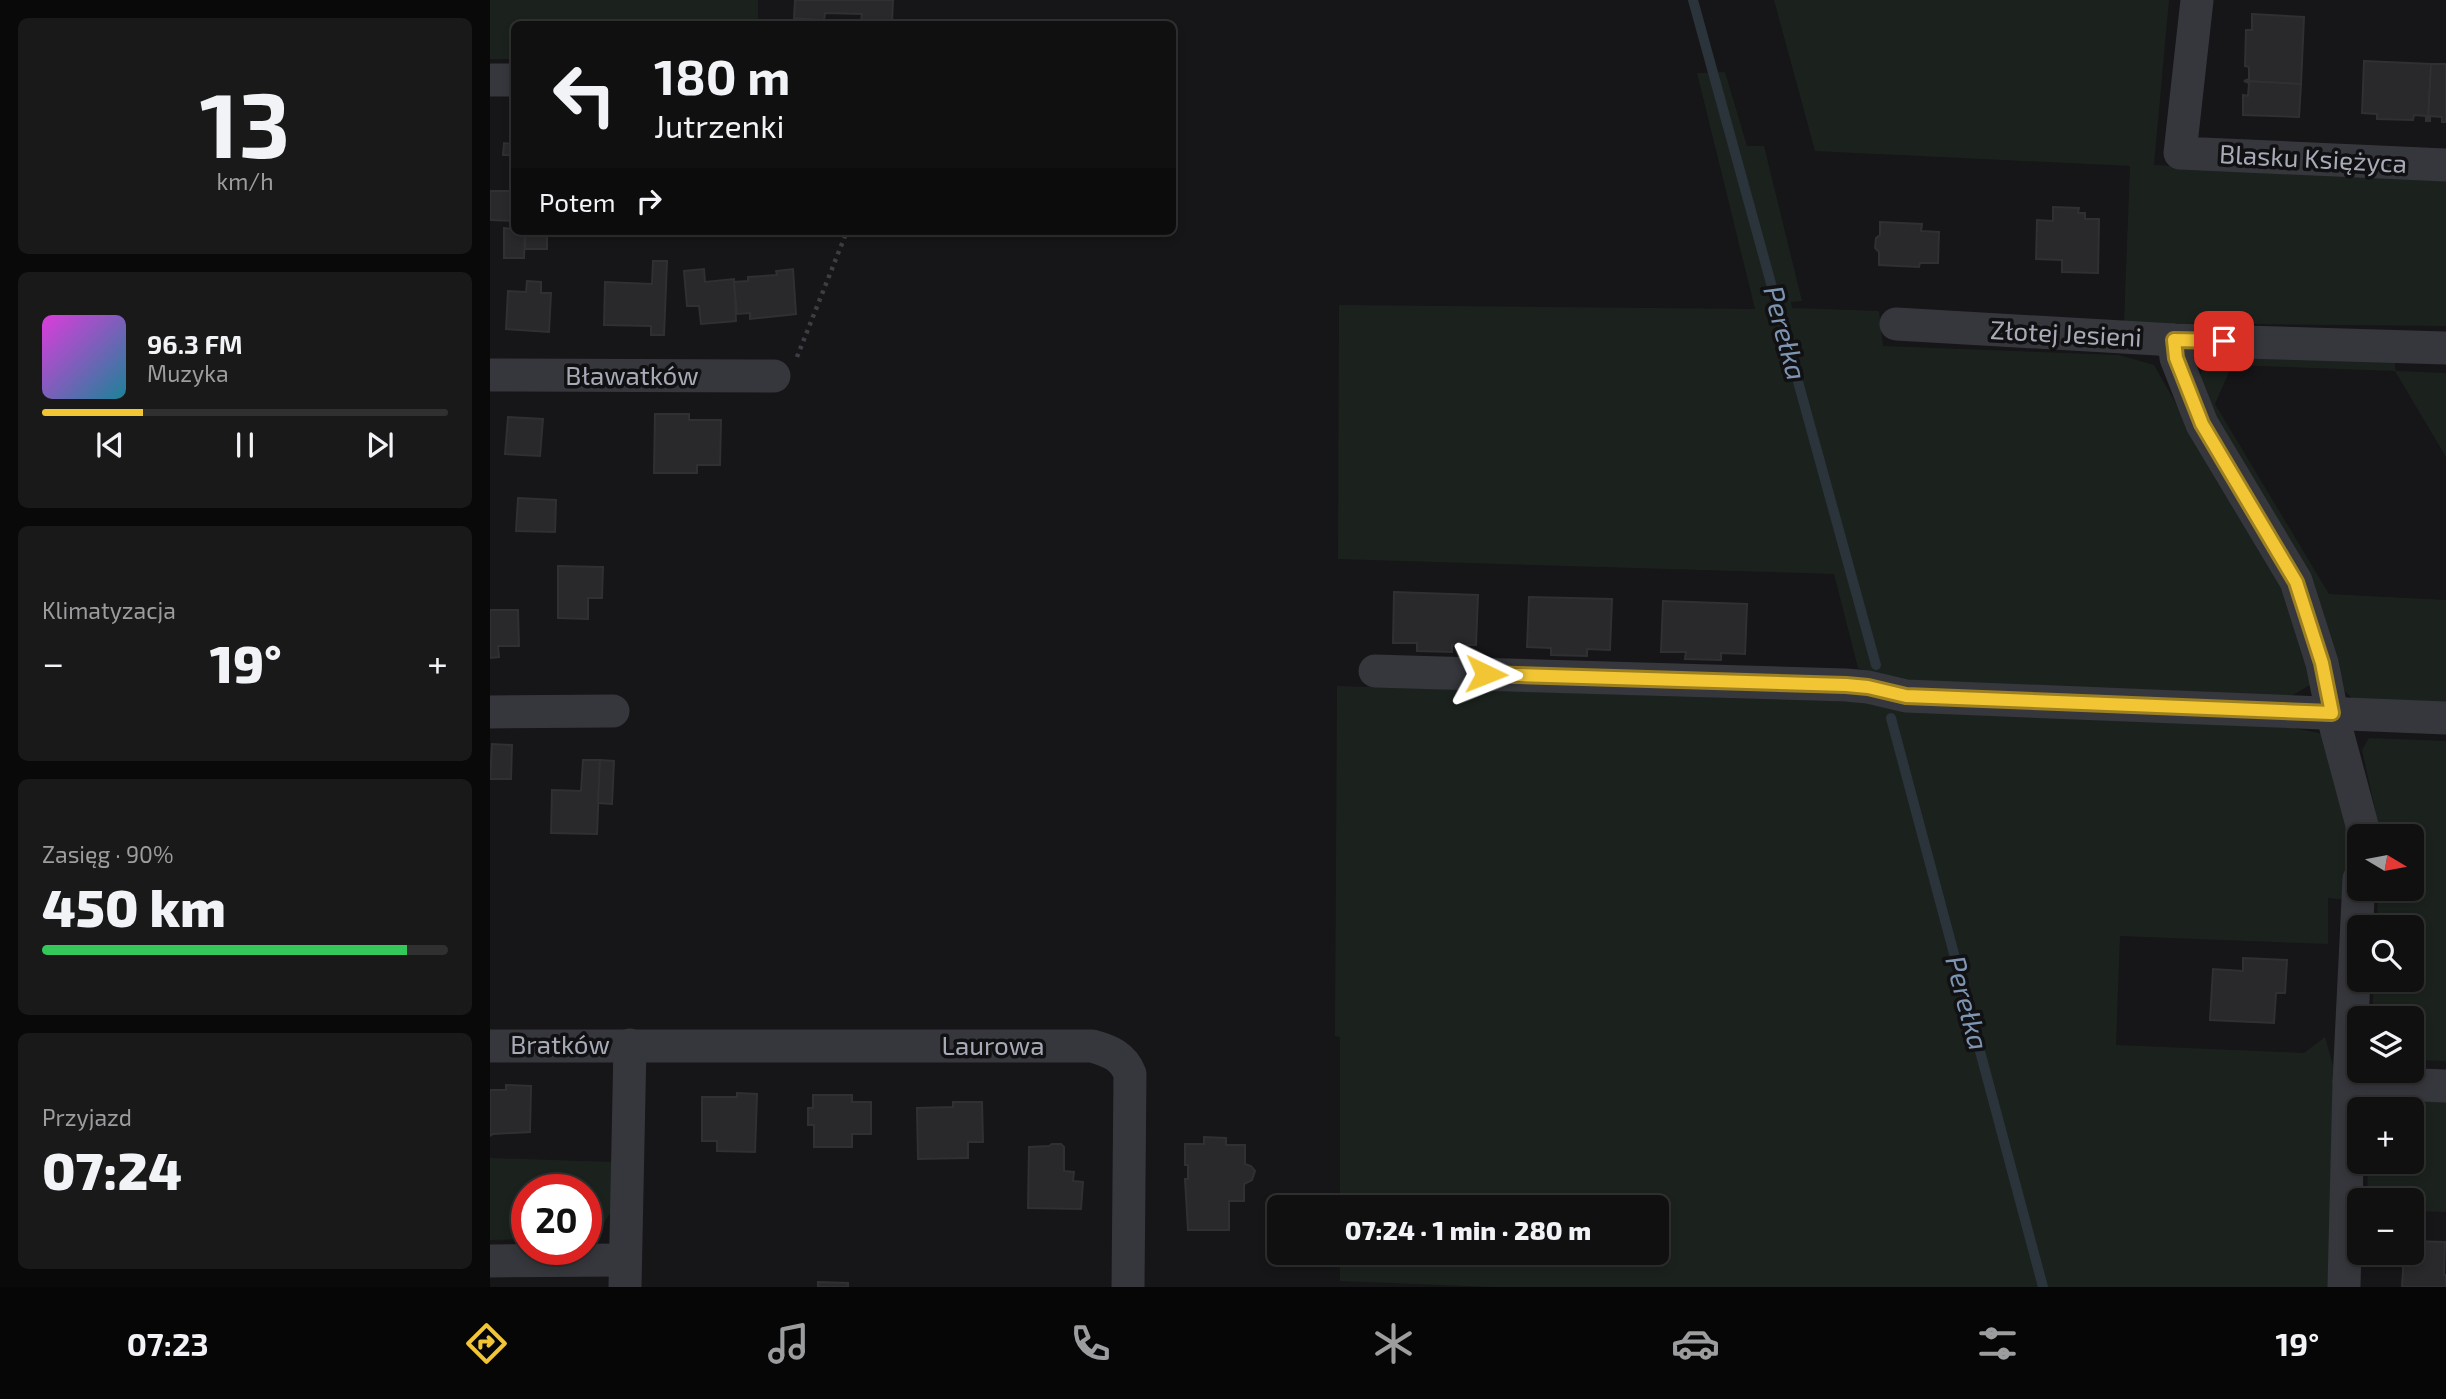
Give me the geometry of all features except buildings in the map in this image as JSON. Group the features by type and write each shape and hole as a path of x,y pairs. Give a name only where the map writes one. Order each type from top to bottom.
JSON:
{"street":[{"name":"Blasku Księżyca","path":"2197,0 2180,153 2446,165"},
{"path":"490,80 511,80"},
{"name":"Złotej Jesieni","path":"1896,324 2174,340 2446,348"},
{"path":"2174,340 2176,358 2202,424 2296,582 2322,663 2332,713 2362,824"},
{"name":"Bławatków","path":"490,375 774,376"},
{"path":"1375,671 1846,685 1906,696 2446,718"},
{"path":"490,712 613,711"},
{"path":"2353,1006 2358,901"},
{"path":"490,1261 625,1273 630,1045"},
{"name":"Bratków","path":"490,1046 630,1045"},
{"name":"Laurowa","path":"630,1045 1092,1046 1115,1054 1126,1065 1131,1086 1128,1287"},
{"path":"2344,1287 2349,1083 2446,1086"}],"path":[{"path":"774,376 793,366 845,235"}],"shaded area":[{"path":"490,0 758,0 758,21 511,21 511,59 490,59"},
{"path":"1774,0 2169,0 2154,165 2446,178 2446,326 2124,323 2130,166 1815,151"},
{"path":"1725,72 1747,146 1764,146 1802,301 1791,302 1792,308 1879,311 1883,346 2119,355 2154,365 2219,479 2290,592 2315,682 2286,699 1896,682 1858,668 1834,574 1338,559 1339,305 1755,309 1697,73"},
{"path":"2207,356 2394,361 2396,371 2446,373 2446,457 2395,371 2232,365 2215,404 2329,594 2446,600 2446,711 2354,700 2340,687 2203,409 2200,376"},
{"path":"1337,686 1866,702 2293,728 2329,735 2350,824 2347,824 2347,900 2328,898 2328,944 2120,936 2116,1045 2304,1053 2325,1037 2333,1066 2329,1287 1490,1287 1340,1281 1340,1265 1669,1265 1669,1195 1340,1195 1340,1037 1335,1036"},
{"path":"2369,738 2446,741 2446,1061 2424,1060 2424,1006 2373,1006 2373,992 2424,992 2424,915 2377,915 2378,901 2424,901 2424,824 2378,824 2362,750"},
{"path":"2424,1099 2446,1100 2446,1212 2424,1211 2424,1188 2367,1188 2368,1174 2424,1174"},
{"path":"490,1158 614,1162 615,1206 602,1226 602,1174 511,1174 511,1239 490,1240"}],"waterway":[{"name":"Perełka","path":"1693,0 1876,665"},
{"name":"Perełka","path":"1891,718 2043,1287"}],"route":[{"path":"1486,674 1846,685 1906,696 2332,713 2322,663 2296,582 2202,424 2176,358 2174,340 2224,341"}]}
